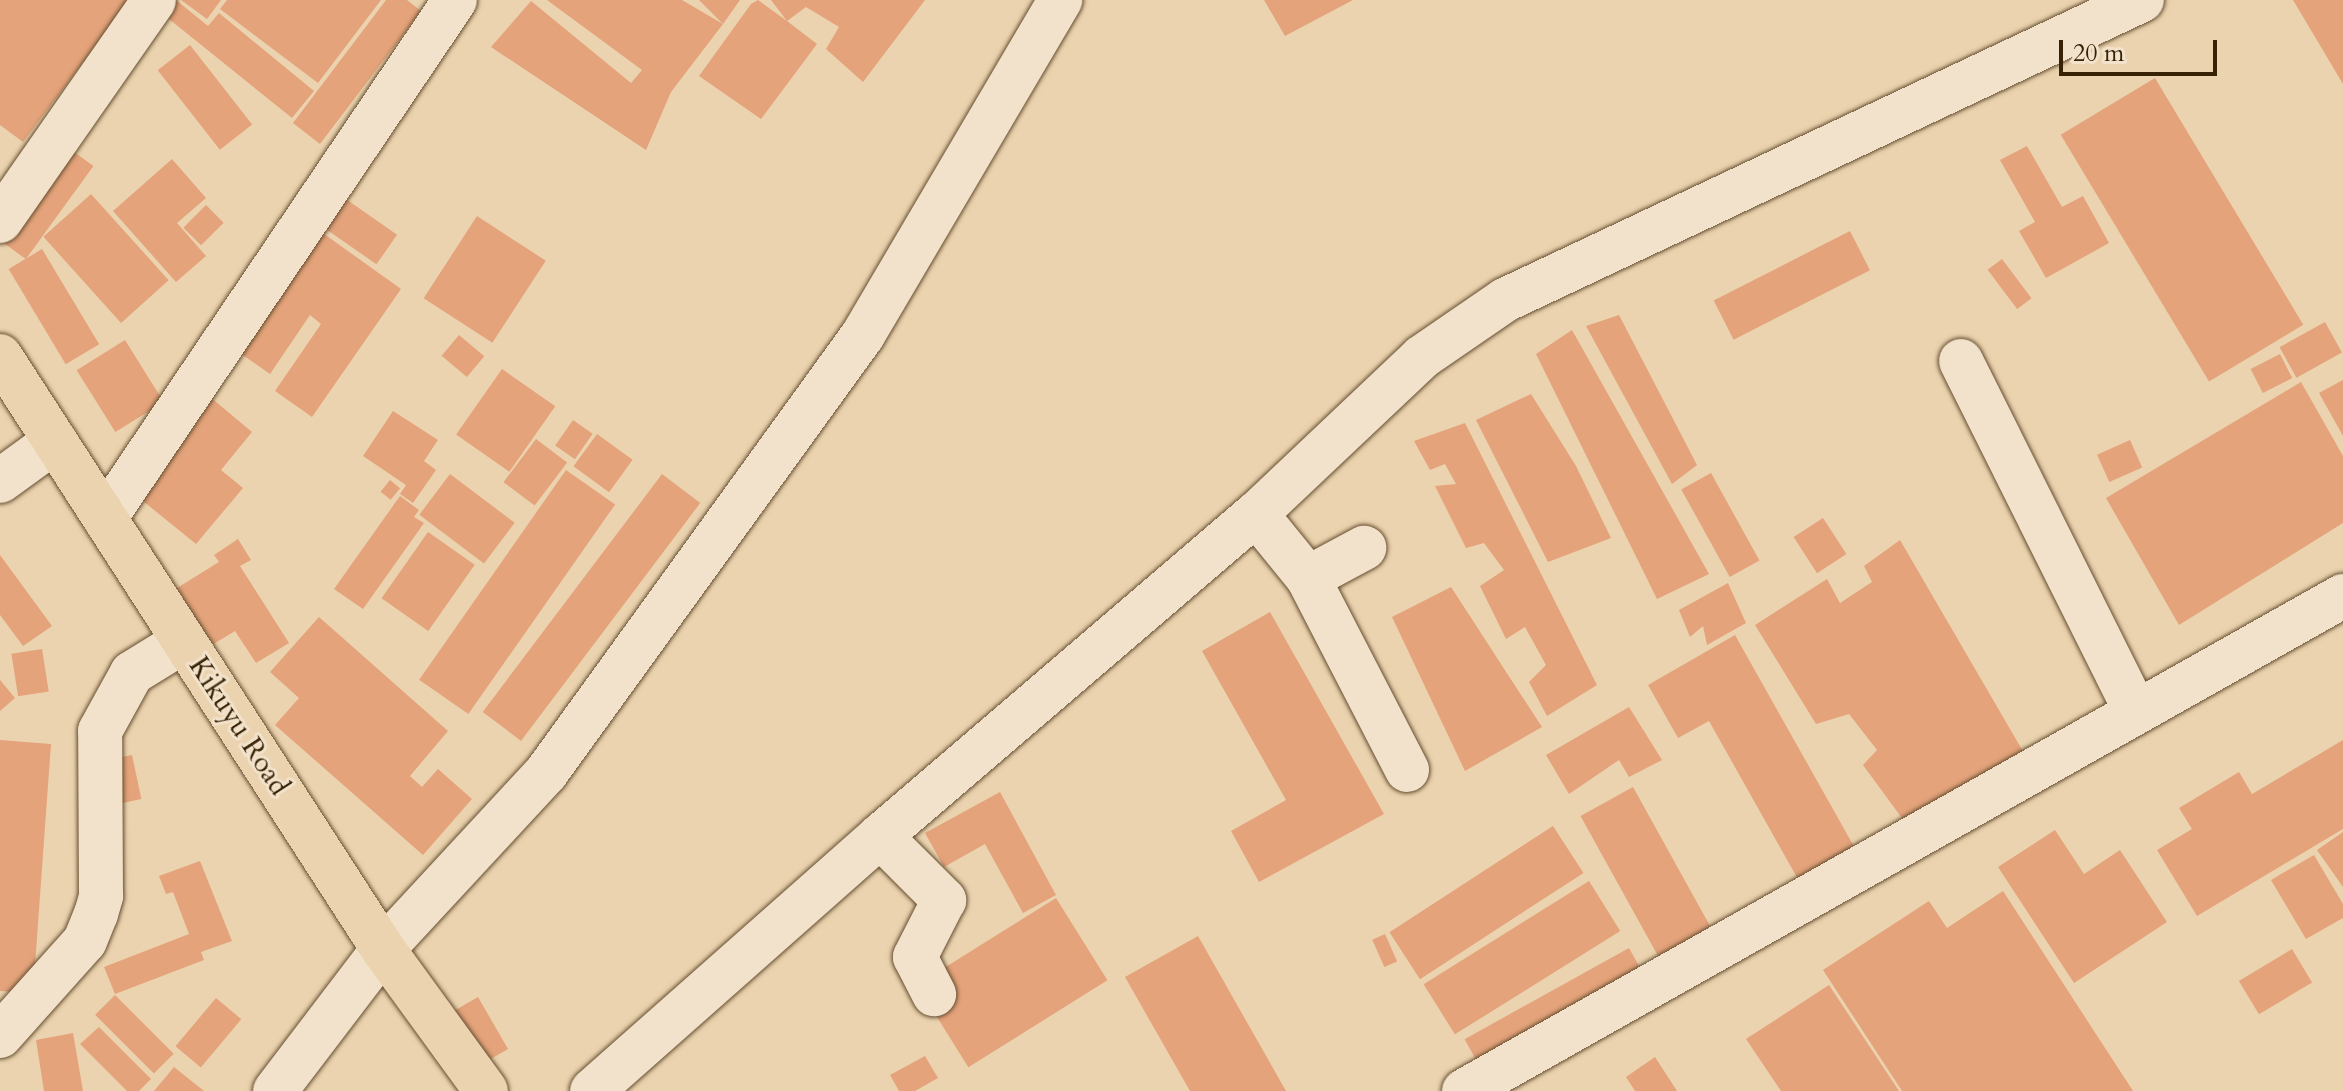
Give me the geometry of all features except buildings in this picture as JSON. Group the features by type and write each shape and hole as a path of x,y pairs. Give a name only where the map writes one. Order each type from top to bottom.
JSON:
{"main road":[{"name":"Kikuyu Road","path":"0,356 383,949 486,1091"}],"street":[{"path":"0,221 154,0"},
{"path":"105,518 455,0"},
{"path":"275,1091 383,949 546,773 863,335 1060,0"},
{"path":"592,1091 880,836 1256,514 1422,357 1505,300 2142,0"},
{"path":"1961,361 2136,712"},
{"path":"0,481 55,441"},
{"path":"1256,514 1308,578 1407,770"},
{"path":"1308,578 1364,548"},
{"path":"1464,1091 2343,596"},
{"path":"0,1036 85,941 96,914 101,896 100,731 132,673 184,641"},
{"path":"880,836 944,900 915,957 934,994"}]}
